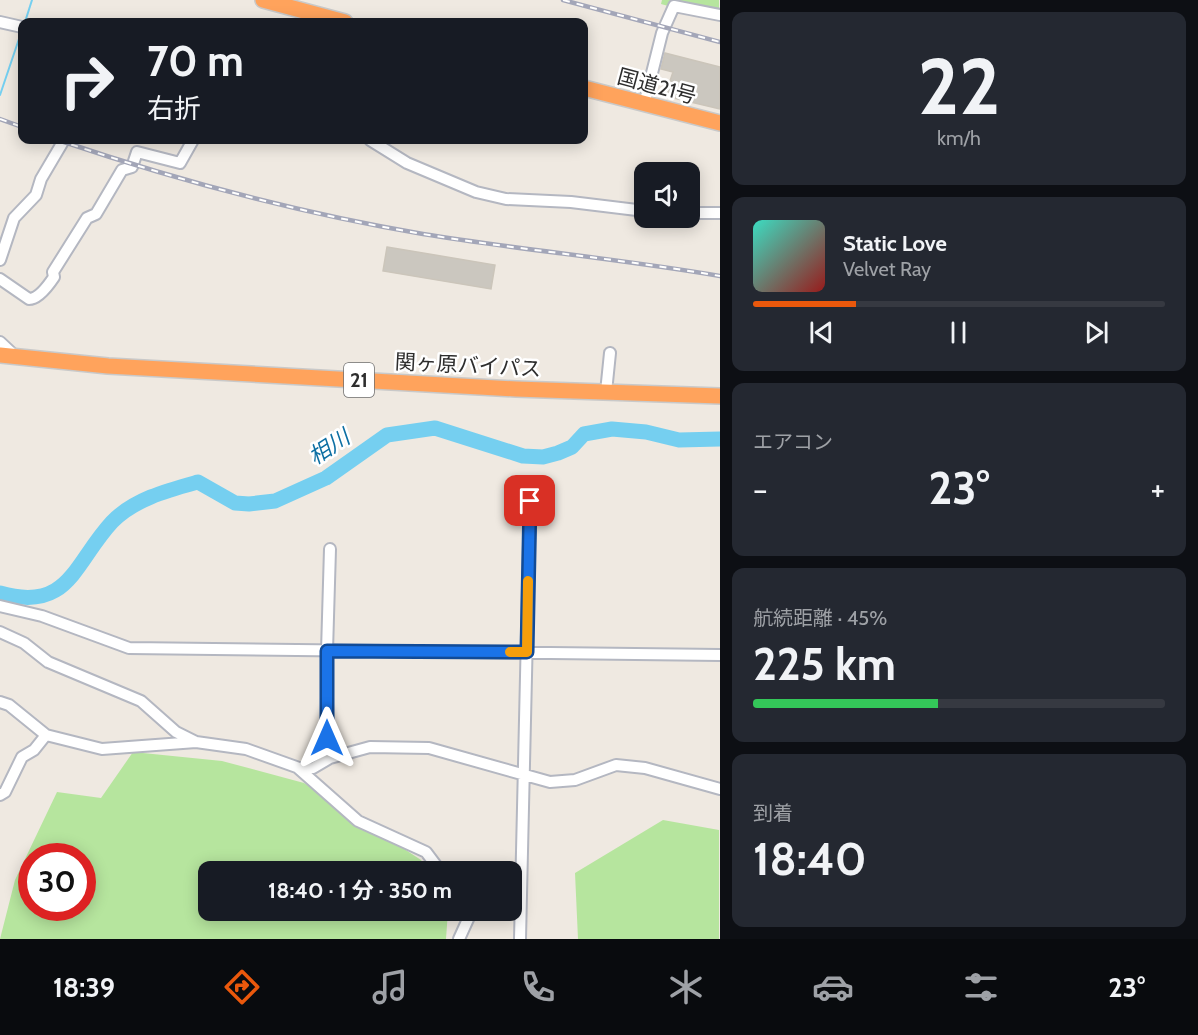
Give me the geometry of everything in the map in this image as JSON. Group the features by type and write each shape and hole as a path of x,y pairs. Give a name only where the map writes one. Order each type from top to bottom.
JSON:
{"highway":[{"path":"263,0 330,18"},
{"name":"国道21号","path":"588,89 720,123"},
{"name":"関ヶ原バイパス","path":"0,355 130,367 720,396"}],"street":[{"path":"644,105 662,33 674,6 720,15"},
{"path":"0,22 18,26"},
{"path":"0,260 14,219 36,195 41,178 62,144"},
{"path":"0,279 29,299 35,298 47,288 54,277 52,272 87,219 96,214 122,170 132,167 137,152 180,163 191,144"},
{"path":"376,144 407,163 476,192 526,201 574,202 634,210"},
{"path":"700,213 720,213"},
{"path":"0,342 16,357"},
{"path":"606,392 610,353"},
{"path":"520,939 530,501"},
{"path":"330,549 327,651 327,736 330,758"},
{"path":"0,606 42,616 129,648 720,655"},
{"path":"0,632 24,643 48,662 141,701 176,732 196,742"},
{"path":"0,702 9,705 46,735 102,748 196,742 246,750 298,768 313,768 330,758 370,747 429,748 550,782 575,780 616,765 645,768 720,789"},
{"path":"0,795 5,792 22,757 34,750 46,735"},
{"path":"298,768 358,821 426,852 433,861"},
{"path":"459,939 466,921"}],"green space":[{"path":"662,0 719,0 719,20 661,4"},
{"path":"133,752 222,761 304,783 422,861 198,861 198,921 447,921 446,939 0,939 18,874 18,921 96,921 96,843 33,843 57,792 101,798"},
{"path":"663,820 719,830 719,939 578,939 575,873"}],"building":[{"path":"665,53 720,67 720,109 665,96 673,72 661,69"},
{"path":"387,247 495,265 491,289 383,271"}],"waterway":[{"path":"26,18 32,0"},
{"path":"0,95 18,42"},
{"name":"相川","path":"0,593 23,597 41,596 56,590 78,568 112,522 131,507 152,496 198,482 235,503 275,501 326,478 387,435 435,428 523,456 543,457 572,447 584,434 612,429 646,432 679,440 720,439"}],"railway":[{"path":"563,0 720,42"},
{"path":"0,119 18,126"},
{"path":"70,144 193,182 284,206 377,226 460,240 720,276"}],"slow traffic":[{"path":"510,652 527,652 528,581"}],"route":[{"path":"327,738 327,651 527,652 530,501"}]}
